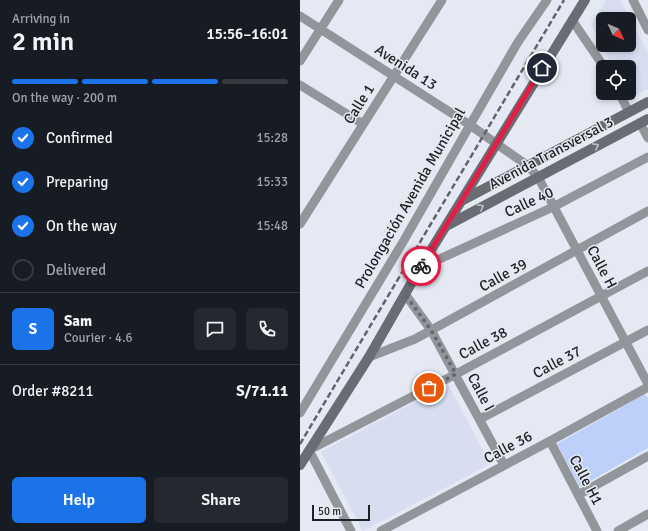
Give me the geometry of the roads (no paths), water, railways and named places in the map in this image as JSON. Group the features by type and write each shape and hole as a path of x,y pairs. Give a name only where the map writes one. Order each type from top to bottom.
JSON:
{"main road":[{"path":"300,465 369,357 420,268 585,0"},
{"name":"Avenida Transversal 3","path":"462,200 648,102"},
{"name":"Avenida Transversal 3","path":"447,226 644,121"}],"street":[{"path":"300,61 339,0"},
{"name":"Calle 1","path":"300,224 442,0"},
{"name":"Prolongación Avenida Municipal","path":"300,413 403,242 518,42 547,0"},
{"path":"632,0 648,30"},
{"name":"Avenida 13","path":"300,16 470,125 528,166"},
{"path":"572,20 599,60"},
{"path":"300,85 363,124"},
{"path":"623,100 629,112"},
{"path":"644,121 648,138"},
{"name":"Calle 40","path":"420,268 554,207 648,157"},
{"name":"Calle H","path":"528,166 538,177 648,385"},
{"name":"Calle 39","path":"369,357 415,339 648,211"},
{"name":"Calle 38","path":"309,450 456,374 648,271"},
{"name":"Calle I","path":"405,294 431,330 504,465"},
{"name":"Calle 37","path":"480,419 648,330"},
{"name":"Calle 36","path":"381,531 550,441 648,385"},
{"name":"Calle H1","path":"550,441 597,531"},
{"path":"309,450 351,531"},
{"path":"578,495 648,456"},
{"path":"618,531 648,514"}],"railway":[{"path":"300,444 564,0"}]}
